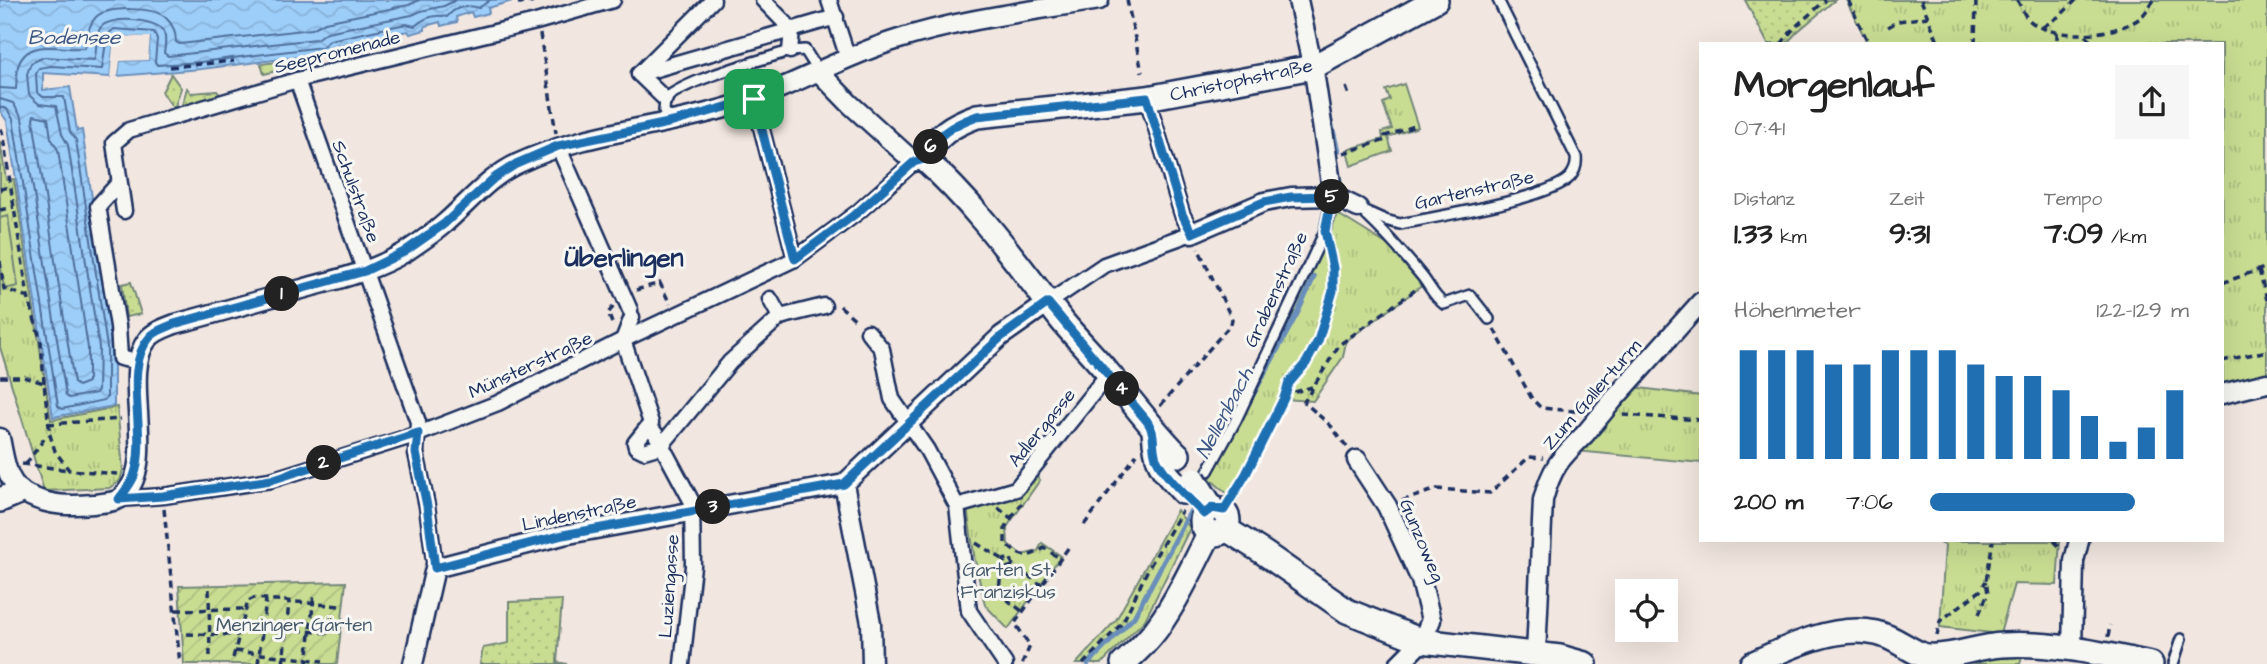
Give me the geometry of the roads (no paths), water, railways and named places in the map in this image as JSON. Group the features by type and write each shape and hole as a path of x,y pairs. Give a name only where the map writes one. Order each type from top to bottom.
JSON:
{"street":[{"name":"Seepromenade","path":"124,211 114,143 129,131 297,80 538,21 564,7 613,0"},
{"path":"639,74 713,0"},
{"path":"764,0 792,30 790,51"},
{"path":"829,0 836,18 842,60"},
{"path":"0,438 10,496 56,505 104,503 119,499 134,478 138,456 138,362 142,348 154,333 174,324 365,271 404,252 444,224 494,178 516,164 558,146 673,122 754,99 842,60 897,39 930,30 994,16 1098,0"},
{"name":"Grabenstraße","path":"1298,0 1313,67 1332,196"},
{"name":"Christophstraße","path":"919,161 931,145 956,123 977,116 1147,98 1313,67 1436,0"},
{"path":"639,74 836,18"},
{"path":"819,72 849,104 953,187 1151,426 1215,519 1347,611 1422,641 1560,657 1585,664"},
{"path":"639,74 665,99"},
{"name":"Schulstraße","path":"297,80 418,422 416,453 427,506 435,568"},
{"path":"1147,98 1182,214 1192,233"},
{"path":"754,99 795,259"},
{"path":"558,146 631,313 623,340 649,418 649,427 635,443 636,447 644,451 658,440 730,362 780,317 831,305"},
{"name":"Münsterstraße","path":"119,499 163,496 271,480 418,433 498,403 623,340 795,259 858,212 919,161"},
{"path":"119,183 98,206 118,327 120,358 138,362"},
{"path":"872,664 871,623 844,484 1001,337 1104,265 1192,233 1264,202 1291,197 1332,196 1358,208"},
{"path":"769,299 780,317"},
{"name":"Zum Gallerturm","path":"1536,654 1543,500 1549,476 1559,460 1615,407 1699,304"},
{"path":"868,332 882,349 892,399 910,423 957,506 969,611 1005,664"},
{"name":"Adlergasse","path":"957,506 1016,489 1109,373"},
{"path":"2224,394 2267,383"},
{"path":"1151,426 1155,456 1167,475 1189,479"},
{"name":"Luziengasse","path":"658,440 692,502 692,566 682,664"},
{"name":"Gunzoweg","path":"1357,460 1387,506 1421,580 1431,620 1422,641"},
{"name":"Lindenstraße","path":"435,568 563,535 844,484"},
{"path":"1124,664 1148,640 1167,614 1215,519"},
{"path":"2079,542 2074,561 2084,655"},
{"path":"413,664 435,568"},
{"path":"1752,664 1808,642 1858,630 1880,633 1912,652 1930,649 1966,652 1999,645 2032,644 2084,655 2151,664"},
{"path":"1399,664 1422,641"}],"lane":[{"name":"Gartenstraße","path":"1358,208 1400,224 1538,194 1569,178 1577,164 1576,157 1498,0"},
{"path":"673,122 664,111 665,99 676,89 790,51 804,50 819,72"},
{"name":"Grabenstraße","path":"1189,479 1236,420 1325,231 1332,196"},
{"path":"1358,208 1394,241 1427,282 1435,297 1444,304 1471,296 1489,319"},
{"path":"2173,664 2181,639"}],"water":[{"name":"Bodensee","path":"0,0 516,0 488,8 489,13 473,17 471,12 456,17 457,22 441,26 440,22 410,34 408,31 330,47 331,53 201,69 118,76 120,61 148,60 150,38 114,36 110,77 43,73 43,90 70,87 77,131 82,130 114,347 114,406 53,417 7,121 0,111"}],"waterway":[{"path":"1329,113 1338,151"},
{"name":"Nellenbach","path":"1245,410 1314,277"},
{"name":"Nellenbach","path":"1088,664 1134,617 1197,499"}],"district":[{"name":"Überlingen","path":"624,257"}],"park label":[{"name":"Garten St. Franziskus","path":"1008,580"},
{"name":"Menzinger Gärten","path":"294,624"}]}
